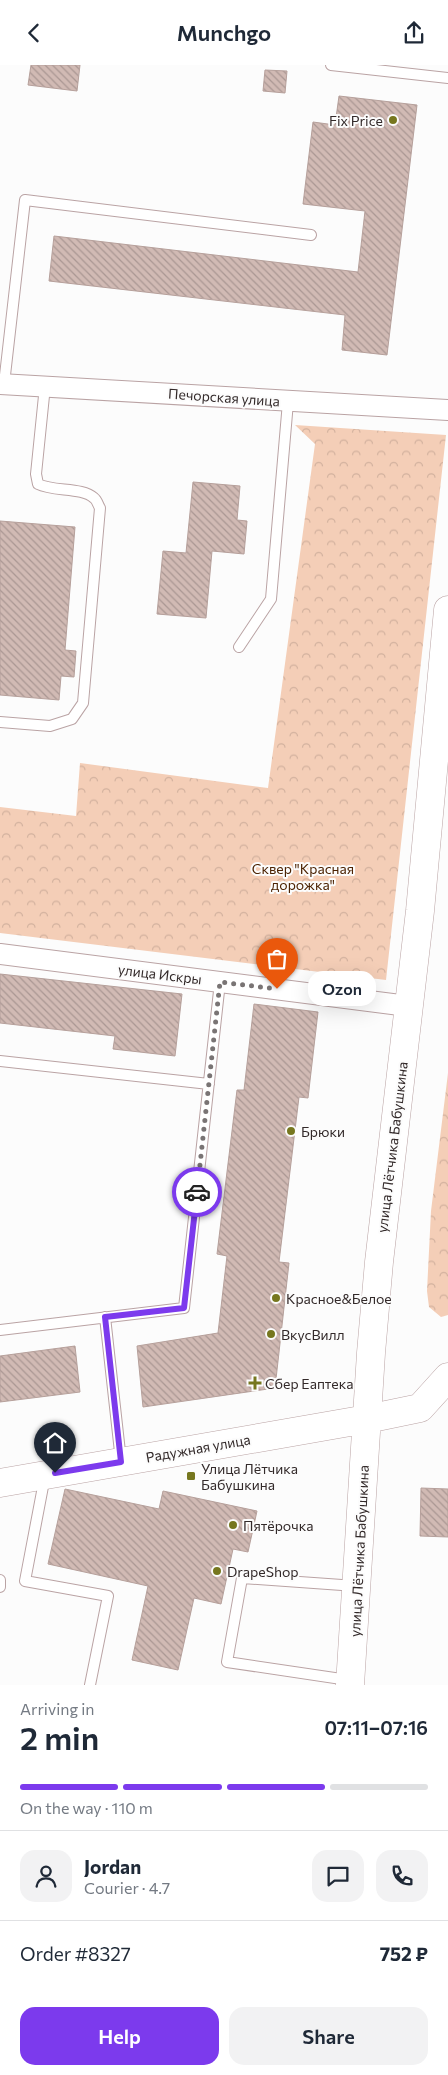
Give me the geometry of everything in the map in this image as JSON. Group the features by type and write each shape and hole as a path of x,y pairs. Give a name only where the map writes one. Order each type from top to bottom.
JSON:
{"main road":[{"name":"улица Лётчика Бабушкина","path":"351,1683 367,1419 379,1262 438,763 448,610"},
{"name":"Радужная улица","path":"0,1483 367,1419 420,1408 448,1377"}],"street":[{"name":"Печорская улица","path":"2,384 448,410"},
{"name":"улица Искры","path":"0,954 408,1006"}],"lane":[{"path":"331,65 448,78"},
{"path":"2,384 25,200 311,235"},
{"path":"0,721 50,726 72,719 83,703 100,508 95,498 86,493 47,489 38,484 36,474 45,387"},
{"path":"239,647 271,599 288,402"},
{"path":"0,1330 184,1308 220,982"},
{"path":"0,1061 209,1084"},
{"path":"105,1317 121,1462"},
{"path":"45,1475 26,1581 108,1596 90,1685"},
{"path":"351,1683 227,1662 242,1578 357,1587"},
{"path":"0,1581 0,1587"}],"green space":[{"name":"Сквер \"Красная дорожка\"","path":"295,425 446,435 386,980 0,933 0,807 76,816 80,763 268,788 315,444"},
{"path":"448,1073 448,1315 441,1317 429,1307 427,1291 431,1211"}],"building":[{"path":"31,65 80,65 77,91 28,85"},
{"path":"265,70 287,71 285,93 263,91"},
{"path":"339,96 417,105 387,355 342,350 345,315 49,281 54,236 358,272 365,211 303,204 313,122 335,125"},
{"path":"193,482 240,486 237,520 247,521 244,554 212,551 206,618 157,614 163,551 186,553"},
{"path":"0,521 75,527 65,650 76,651 74,677 61,676 59,700 0,695"},
{"path":"0,974 182,994 175,1056 113,1049 115,1036 0,1023"},
{"path":"254,1004 318,1012 308,1098 299,1097 279,1262 289,1263 275,1388 143,1407 137,1346 218,1333 227,1256 217,1254 237,1090 244,1090"},
{"path":"75,1346 80,1392 0,1402 0,1356"},
{"path":"421,1488 448,1489 448,1537 420,1536"},
{"path":"65,1489 159,1509 163,1491 257,1511 248,1552 233,1549 221,1604 194,1598 178,1670 132,1660 148,1586 48,1564"}],"way so far":[{"path":"197,1192 220,982 277,989"}],"place":[{"name":"Fix Price","path":"393,120"},
{"name":"Ozon","path":"277,989"},
{"name":"Брюки","path":"291,1131"},
{"name":"Красное&Белое","path":"276,1298"},
{"name":"ВкусВилл","path":"271,1334"},
{"name":"Сбер Еаптека","path":"255,1383"},
{"name":"Улица Лётчика Бабушкина","path":"191,1476"},
{"name":"Пятёрочка","path":"233,1525"},
{"name":"DrapeShop","path":"217,1571"}],"route":[{"path":"55,1473 121,1462 105,1317 184,1308 197,1192"}]}
